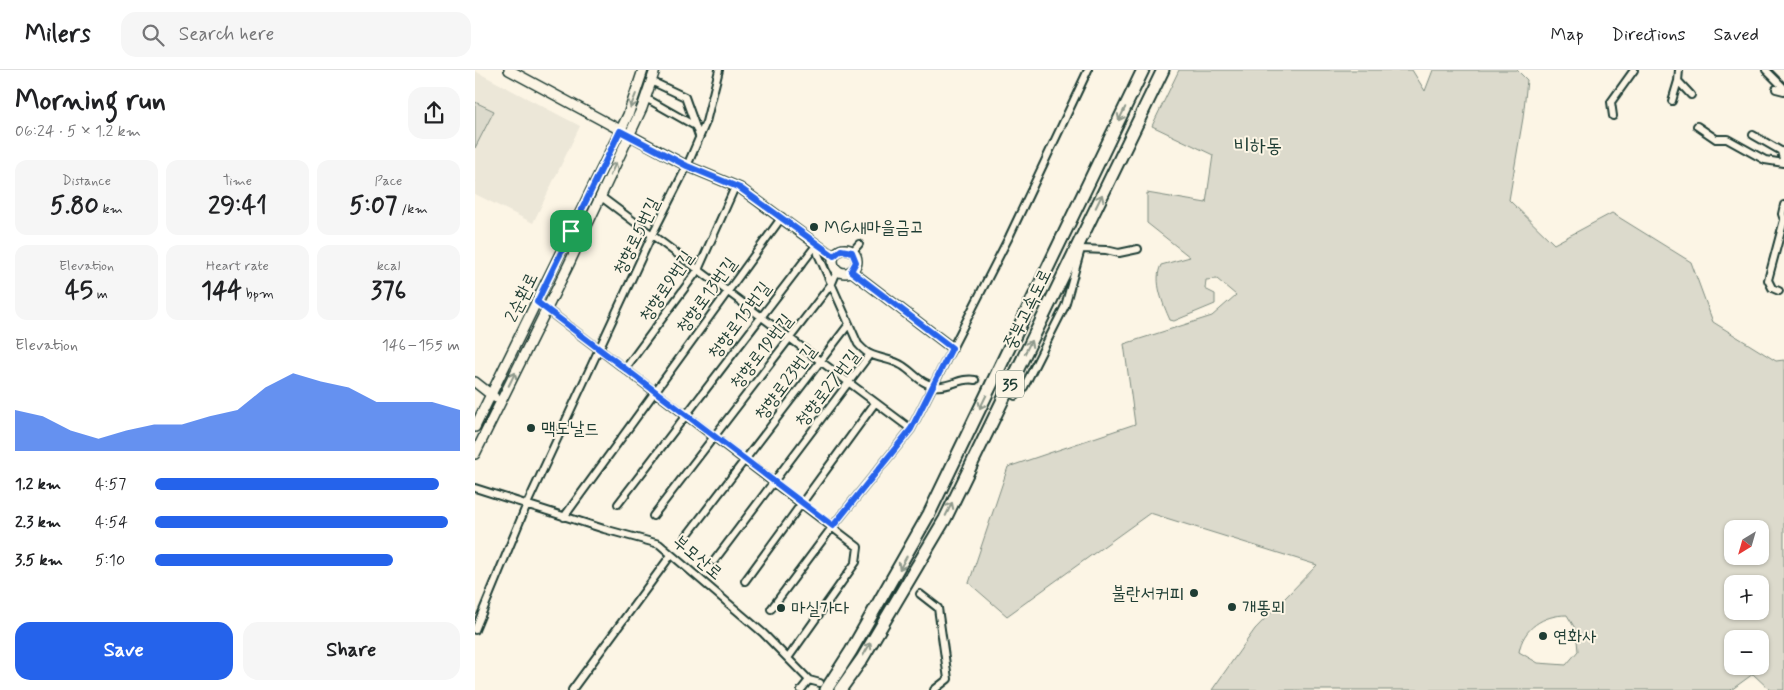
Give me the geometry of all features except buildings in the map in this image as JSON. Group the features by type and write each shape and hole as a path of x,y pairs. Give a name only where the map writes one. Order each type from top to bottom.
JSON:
{"highway":[{"name":"중부고속도로","path":"823,686 851,652 929,514 1143,70"},
{"name":"중부고속도로","path":"840,690 861,659 945,519 1163,70"}],"main road":[{"path":"509,70 687,166 740,188 782,216 834,256"},
{"name":"2순환로","path":"475,427 620,131 638,88 643,70"},
{"name":"2순환로","path":"475,454 629,136 655,70"},
{"path":"841,250 852,252 856,262 851,271 846,273 837,271 833,266 834,256 841,250"},
{"path":"851,271 952,348"},
{"path":"475,382 501,402"}],"street":[{"name":"청향로5번길","path":"527,504 598,349 687,166 706,122 719,70"},
{"path":"771,609 833,526 911,429 1009,237 1088,70"},
{"path":"1613,116 1611,102 1634,70"},
{"path":"1672,101 1679,70"},
{"path":"1766,70 1784,89"},
{"path":"651,81 685,97 699,136"},
{"path":"1678,81 1691,95"},
{"path":"1776,89 1784,89"},
{"path":"645,99 695,126"},
{"path":"1697,126 1716,139 1727,139 1765,160 1784,163 1781,151 1753,135"},
{"name":"청향로9번길","path":"625,369 698,270 735,187"},
{"path":"600,196 911,429"},
{"path":"1779,291 1771,288 1768,280 1784,220 1782,214 1784,205"},
{"name":"청향로13번길","path":"564,517 782,216"},
{"path":"817,244 818,254 858,344 870,354"},
{"name":"청향로15번길","path":"618,504 817,244"},
{"path":"852,252 859,244"},
{"path":"1015,396 1025,387 1065,306 1081,248 1106,250 1119,254 1138,249"},
{"name":"청향로19번길","path":"653,516 832,283 837,271"},
{"path":"537,302 858,546 856,562 788,658"},
{"name":"청향로23번길","path":"685,538 849,324"},
{"name":"청향로27번길","path":"714,561 870,354 895,361 917,378 933,385"},
{"path":"933,385 951,384 967,378 975,380"},
{"path":"745,581 875,402"},
{"name":"부모산로","path":"475,488 564,517 659,544 763,633 809,680"},
{"path":"475,630 527,504"},
{"path":"572,690 671,555"},
{"path":"920,594 938,608 945,644 948,679 935,690"},
{"path":"801,690 809,680 823,686"}],"shaded area":[{"path":"1179,70 1412,70 1425,91 1433,70 1517,70 1527,80 1523,118 1509,200 1554,244 1612,213 1691,262 1713,322 1776,361 1784,360 1784,690 1770,690 1754,675 1769,675 1769,630 1724,630 1724,675 1752,675 1731,690 1212,690 1255,629 1317,565 1150,513 1007,616 969,583 1008,467 1135,424 1124,344 1212,316 1236,295 1217,279 1206,280 1205,289 1215,294 1215,304 1174,321 1170,320 1158,285 1159,271 1161,265 1190,257 1147,223 1147,193 1206,203 1213,155 1152,126","holes":["1567,615 1576,630 1578,651 1566,665 1538,663 1519,652 1525,636 1535,624 1550,617"]},
{"path":"475,71 580,126 533,223 475,194"},
{"path":"475,102 494,111 475,148"}],"tunnel":[{"path":"975,380 1015,396"}],"place":[{"name":"MG새마을금고","path":"814,227"},
{"name":"맥도날드","path":"531,428"},
{"name":"불란서커피","path":"1194,593"},
{"name":"개똥뫼","path":"1232,607"},
{"name":"마실가다","path":"781,608"},
{"name":"연화사","path":"1543,636"}],"district":[{"name":"비하동","path":"1258,145"}],"route":[{"path":"620,131 687,166 740,188 782,216 834,256 841,250 849,250 856,258 855,266 851,271 952,348 911,429 833,526 537,302 571,231 620,131"}]}
